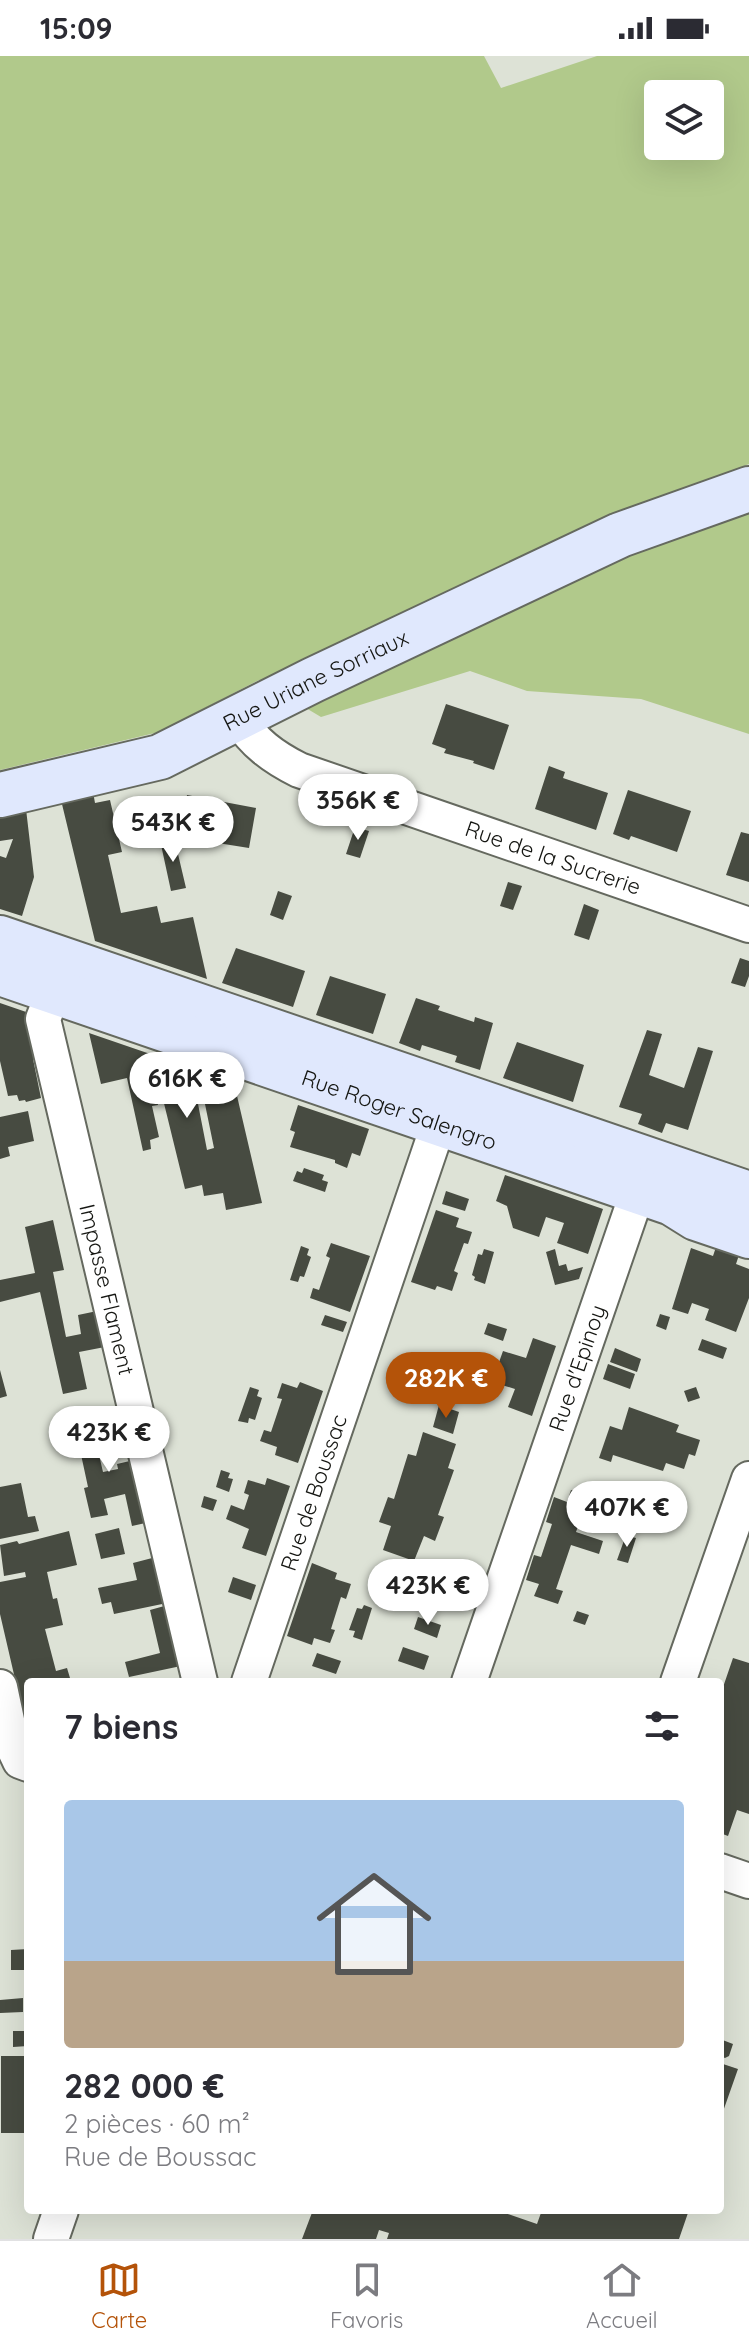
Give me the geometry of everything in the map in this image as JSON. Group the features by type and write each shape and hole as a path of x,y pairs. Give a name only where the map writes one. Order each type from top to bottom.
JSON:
{"main road":[{"name":"Rue Uriane Sorriaux","path":"0,795 160,757 313,680 620,535 749,489"},
{"name":"Rue Roger Salengro","path":"0,938 749,1194"},
{"name":"Rue Roger Salengro","path":"0,973 638,1191 672,1203 696,1218 749,1236"}],"street":[{"name":"Rue de la Sucrerie","path":"238,718 248,734 272,756 299,770 749,925"},
{"name":"Impasse Flament","path":"54,991 43,1019 199,1678"},
{"name":"Rue de Boussac","path":"250,1678 439,1123"},
{"name":"Rue d'Epinoy","path":"470,1678 638,1191"},
{"path":"679,1678 749,1479"},
{"path":"0,1687 12,1744 20,1761 24,1762"},
{"path":"724,1872 749,1881"},
{"path":"51,2239 60,2214"}],"green space":[{"path":"0,56 484,56 501,88 597,56 749,56 749,464 724,474 728,512 749,504 749,734 641,699 527,691 470,671 321,717 259,680 159,732 0,770"}],"building":[{"path":"446,704 509,725 494,770 444,753 446,749 432,744"},
{"path":"549,766 565,772 563,778 608,793 596,830 535,809"},
{"path":"628,790 691,811 677,852 631,836 629,840 613,834"},
{"path":"93,792 95,803 110,800 122,852 108,855 121,913 157,906 161,923 193,917 207,979 95,941 61,800"},
{"path":"187,795 256,808 249,848 180,837"},
{"path":"26,809 34,877 22,916 0,909 0,856 6,858 13,839 0,841 0,815"},
{"path":"355,827 369,831 360,858 346,854"},
{"path":"741,832 749,834 749,882 726,875"},
{"path":"174,837 186,888 171,891 160,840"},
{"path":"508,882 522,886 513,910 500,906"},
{"path":"278,891 292,896 283,920 270,915"},
{"path":"584,904 599,910 589,940 574,935"},
{"path":"236,948 305,971 293,1007 222,983"},
{"path":"740,958 749,961 745,987 731,983"},
{"path":"330,976 386,994 373,1034 316,1015"},
{"path":"416,998 440,1006 438,1010 474,1022 475,1017 493,1023 480,1070 455,1062 457,1056 422,1045 420,1051 399,1043"},
{"path":"0,1003 32,1014 42,1057 33,1059 41,1098 26,1102 19,1101 17,1095 8,1096 0,1061"},
{"path":"647,1030 662,1034 649,1075 684,1088 698,1047 713,1051 688,1130 666,1123 662,1133 638,1124 642,1114 619,1107"},
{"path":"89,1033 191,1068 207,1150 214,1148 198,1070 234,1083 262,1203 226,1210 223,1193 204,1196 202,1185 185,1189 159,1083 154,1083 158,1105 152,1106 159,1137 150,1140 151,1149 143,1151 127,1078 101,1084"},
{"path":"517,1042 584,1065 573,1102 503,1078"},
{"path":"298,1105 369,1129 360,1156 352,1153 347,1168 335,1163 335,1160 290,1147 295,1132 290,1130"},
{"path":"28,1111 34,1141 8,1147 10,1156 0,1159 0,1117"},
{"path":"304,1168 324,1175 322,1180 328,1182 325,1192 293,1181 297,1171 302,1173"},
{"path":"505,1175 603,1209 588,1254 557,1243 564,1223 546,1217 539,1237 513,1228 507,1206 496,1201"},
{"path":"446,1191 469,1199 465,1211 442,1204"},
{"path":"436,1210 459,1218 456,1227 472,1232 468,1244 464,1243 454,1271 458,1273 452,1291 437,1286 435,1290 411,1282"},
{"path":"53,1220 64,1270 53,1272 66,1337 81,1334 78,1315 102,1310 110,1346 79,1352 87,1389 63,1394 40,1292 0,1302 0,1280 35,1273 25,1227"},
{"path":"331,1243 370,1256 350,1312 310,1298 313,1288 319,1290 330,1258 326,1256"},
{"path":"301,1246 309,1249 307,1255 311,1257 304,1277 300,1276 298,1282 290,1280"},
{"path":"716,1247 739,1255 736,1264 749,1269 749,1298 736,1332 705,1320 709,1309 692,1303 688,1314 672,1309 691,1248 713,1256"},
{"path":"484,1249 494,1252 485,1284 474,1280 472,1275 478,1254 482,1255"},
{"path":"555,1249 559,1266 566,1264 568,1271 583,1267 579,1279 555,1285 546,1252"},
{"path":"660,1314 670,1317 666,1330 656,1326"},
{"path":"325,1315 347,1322 343,1332 321,1325"},
{"path":"488,1323 507,1329 503,1341 484,1334"},
{"path":"533,1338 556,1346 532,1416 508,1407 515,1389 492,1382 503,1351 526,1358"},
{"path":"702,1339 727,1348 723,1359 698,1350"},
{"path":"615,1348 641,1359 637,1372 610,1362"},
{"path":"608,1364 635,1374 630,1389 603,1379"},
{"path":"0,1370 7,1396 0,1398"},
{"path":"300,1382 323,1391 298,1463 275,1455 277,1447 260,1441 264,1430 271,1432 282,1399 277,1398 282,1383 297,1388"},
{"path":"467,1384 485,1390 482,1399 464,1393"},
{"path":"250,1387 259,1390 257,1396 262,1398 255,1420 249,1418 248,1423 238,1421"},
{"path":"696,1387 700,1398 688,1402 684,1391"},
{"path":"439,1405 459,1412 453,1434 433,1427"},
{"path":"629,1407 679,1425 676,1432 700,1440 695,1456 689,1454 684,1469 666,1463 663,1471 613,1455 611,1462 599,1458 610,1426 622,1430"},
{"path":"124,1412 126,1422 93,1429 103,1472 118,1469 117,1464 134,1460 150,1522 132,1526 125,1494 104,1499 108,1515 91,1518 84,1488 88,1487 74,1422"},
{"path":"423,1432 456,1444 448,1468 454,1470 438,1515 444,1517 435,1541 424,1536 414,1561 383,1550 391,1526 379,1522 388,1497 394,1499 408,1454 416,1456"},
{"path":"221,1470 230,1473 228,1478 233,1479 229,1492 216,1487"},
{"path":"267,1478 290,1486 266,1556 242,1548 249,1529 226,1519 231,1505 244,1510 249,1495 244,1493 248,1480 265,1485"},
{"path":"616,1482 641,1489 638,1500 613,1493"},
{"path":"21,1483 28,1517 35,1516 39,1531 0,1539 0,1487"},
{"path":"571,1490 596,1499 591,1511 584,1509 576,1532 603,1541 599,1554 571,1545 556,1589 563,1591 558,1604 534,1596 539,1584 526,1580 534,1555 541,1557 552,1524 546,1522 554,1497 567,1502"},
{"path":"204,1496 217,1500 213,1511 201,1507"},
{"path":"119,1528 125,1554 101,1559 95,1534"},
{"path":"69,1531 77,1565 47,1572 63,1625 45,1629 56,1671 67,1668 70,1678 24,1678 24,1718 0,1614 0,1582 26,1577 25,1572 4,1576 0,1545 17,1541 19,1544"},
{"path":"626,1535 636,1538 628,1563 617,1560"},
{"path":"156,1557 167,1603 114,1614 111,1602 102,1604 98,1588 137,1580 133,1563"},
{"path":"312,1563 337,1573 335,1579 351,1584 346,1599 341,1597 330,1643 314,1638 312,1645 287,1636"},
{"path":"384,1568 404,1576 398,1594 378,1586"},
{"path":"233,1577 256,1585 251,1600 228,1592"},
{"path":"168,1605 181,1666 129,1677 125,1662 160,1653 150,1610"},
{"path":"364,1605 372,1608 362,1640 353,1637 355,1631 349,1630 357,1608 362,1609"},
{"path":"577,1611 589,1615 585,1625 573,1621"},
{"path":"418,1617 441,1625 437,1638 414,1629"},
{"path":"403,1647 429,1656 424,1670 398,1661"},
{"path":"317,1653 341,1661 336,1674 312,1666"},
{"path":"733,1658 749,1663 749,1814 737,1810 728,1836 724,1834 724,1684"},
{"path":"24,1949 24,1970 11,1970 11,1950"},
{"path":"23,1998 23,2012 0,2013 0,2000"},
{"path":"13,2031 24,2031 24,2046 13,2047"},
{"path":"724,2041 733,2044 729,2056 725,2058"},
{"path":"1,2056 24,2056 24,2133 1,2133"},
{"path":"724,2064 738,2069 724,2109"},
{"path":"311,2214 508,2214 537,2224 541,2214 688,2214 679,2239 387,2239 389,2233 379,2230 376,2239 302,2239"}]}
